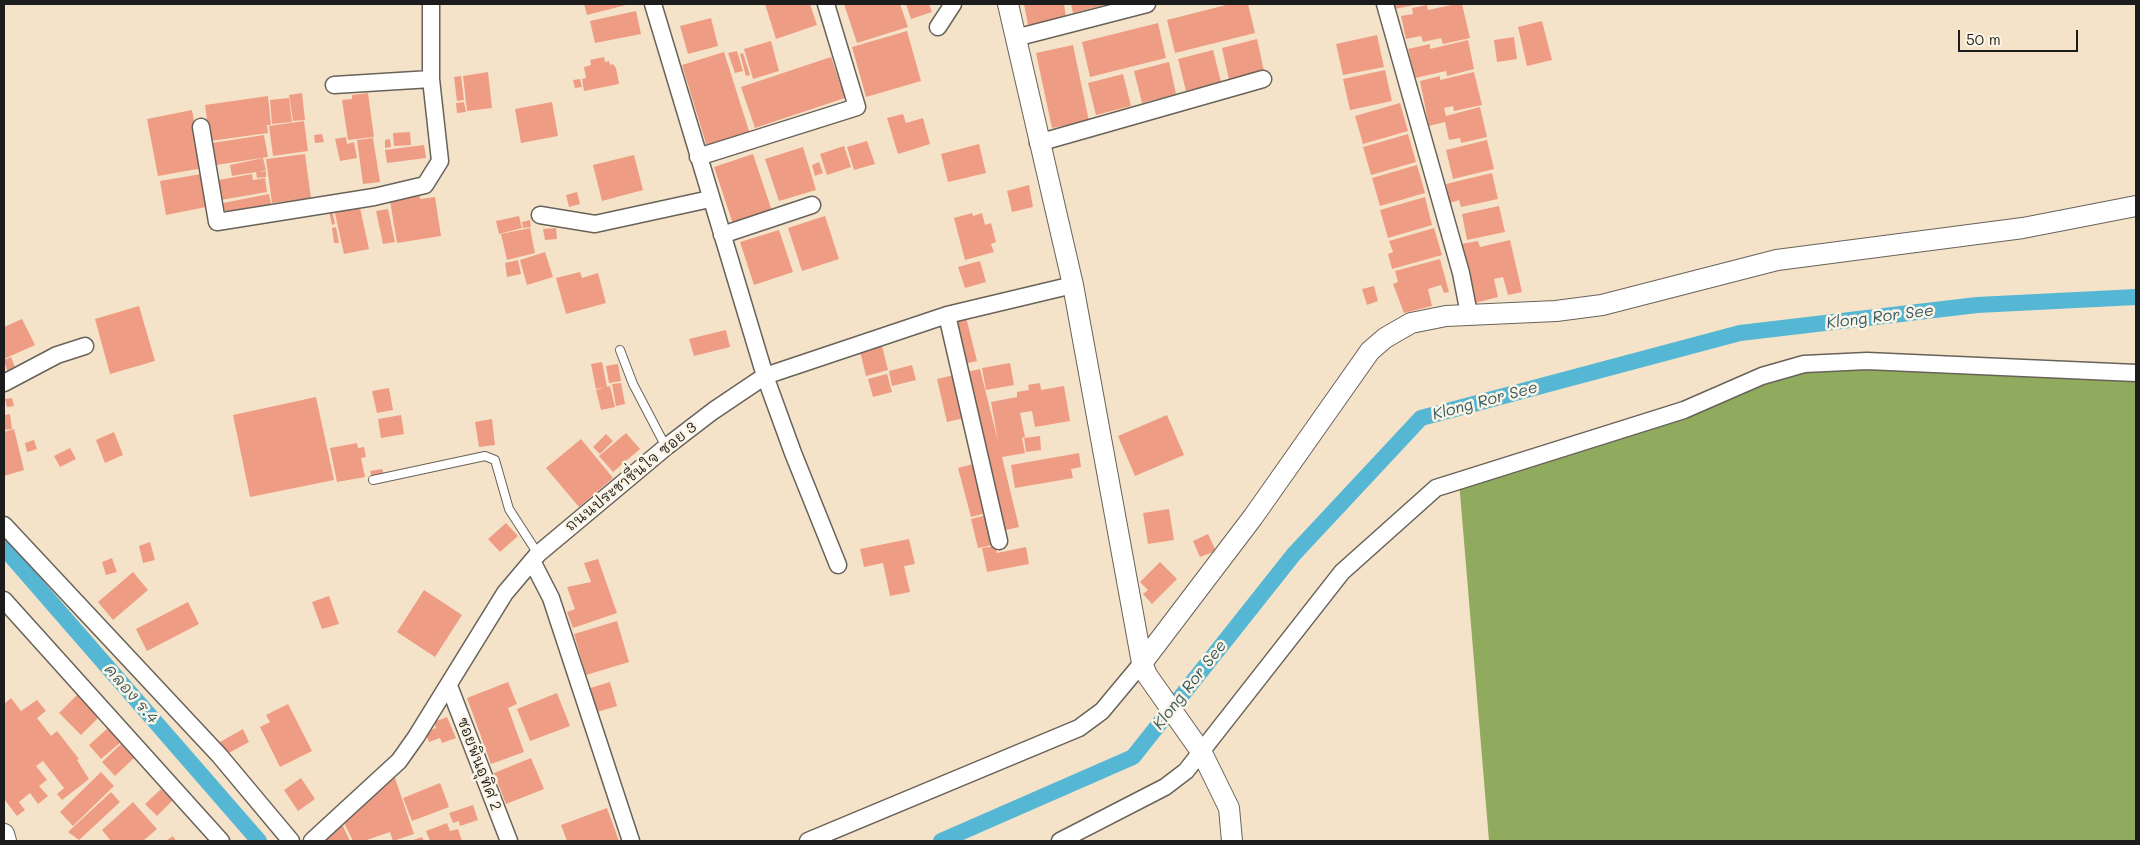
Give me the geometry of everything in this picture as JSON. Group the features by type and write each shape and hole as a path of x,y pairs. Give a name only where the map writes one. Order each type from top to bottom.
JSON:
{"street":[{"path":"201,126 217,222 383,195 426,185 440,160 431,79 431,4"},
{"path":"698,158 857,107 826,4"},
{"path":"938,27 953,4"},
{"path":"1008,4 1038,143 1073,285 1145,669 1199,748 1230,808 1232,841"},
{"path":"1016,38 1147,4"},
{"path":"1386,4 1461,274 1469,314"},
{"path":"657,5 698,158 765,376 793,453 838,565"},
{"path":"1038,143 1263,78"},
{"path":"334,85 431,79"},
{"path":"540,215 595,224 710,199"},
{"path":"722,235 812,205"},
{"path":"808,841 1079,728 1102,711 1145,669 1370,351 1385,338 1411,324 1434,317 1556,311 1602,305 1777,260 2023,228 2136,206"},
{"name":"ถนนประชาชื่นใจ ซอย 3","path":"312,841 399,761 449,686 505,594 535,557 666,447 741,391 765,376 947,315 1073,285"},
{"path":"947,315 1000,541"},
{"path":"4,383 57,355 85,346"},
{"path":"1060,841 1165,787 1186,771 1199,748 1342,572 1436,488 1684,410 1762,376 1804,364 1867,361 2136,373"},
{"path":"4,526 219,755 291,841"},
{"path":"535,557 551,598 631,841"},
{"path":"4,600 221,841"},
{"name":"ซอยพินอุทิศ 2","path":"449,686 509,841"},
{"path":"4,834 6,841"}],"lane":[{"path":"620,350 633,384 666,447"},
{"path":"372,480 485,456 495,460 509,509 535,557"}],"green space":[{"path":"1836,361 2136,366 2136,841 1489,841 1459,481"}],"building":[{"path":"584,4 630,4 587,15"},
{"path":"765,4 810,4 817,25 776,39"},
{"path":"844,4 900,4 908,27 857,43"},
{"path":"906,4 929,4 932,12 911,19"},
{"path":"1024,4 1064,4 1066,17 1028,25"},
{"path":"1071,4 1108,4 1073,13"},
{"path":"1230,4 1248,4 1255,33 1175,53 1167,20"},
{"path":"1394,4 1414,4 1414,5 1395,9"},
{"path":"1462,4 1470,38 1443,44 1441,38 1423,42 1421,36 1406,39 1401,16 1413,14 1412,8 1427,5 1428,10"},
{"path":"636,11 641,34 595,43 590,21"},
{"path":"711,18 718,46 688,54 680,26"},
{"path":"1542,21 1552,60 1527,66 1518,27"},
{"path":"1158,23 1166,58 1090,77 1082,42"},
{"path":"907,31 921,81 866,97 852,47"},
{"path":"1377,35 1384,67 1343,75 1336,44"},
{"path":"1514,37 1517,59 1497,62 1494,40"},
{"path":"1257,39 1264,71 1229,80 1222,48"},
{"path":"1468,40 1474,69 1447,76 1446,71 1415,78 1408,49 1430,44 1430,49"},
{"path":"771,41 779,71 753,79 744,49"},
{"path":"1073,45 1089,121 1052,128 1036,53"},
{"path":"1213,50 1221,82 1186,91 1178,59"},
{"path":"737,51 743,71 735,73 728,53"},
{"path":"724,52 750,134 707,147 682,65"},
{"path":"743,53 750,75 746,76 740,54"},
{"path":"604,57 605,62 609,61 610,65 613,64 616,68 619,84 584,91 582,79 586,78 584,67 591,65 590,60"},
{"path":"831,57 845,98 755,128 741,87"},
{"path":"1169,62 1176,94 1142,103 1134,71"},
{"path":"1385,70 1392,101 1350,110 1343,79"},
{"path":"488,72 492,108 467,111 463,76"},
{"path":"1474,72 1482,105 1454,111 1453,106 1444,108 1446,116 1480,107 1487,137 1461,143 1460,138 1449,140 1445,122 1429,126 1420,81 1440,76 1440,80"},
{"path":"1123,74 1131,106 1096,115 1088,83"},
{"path":"461,76 464,100 457,101 454,77"},
{"path":"580,79 582,87 575,88 573,80"},
{"path":"302,93 305,120 293,121 289,95"},
{"path":"368,93 374,137 348,140 342,100 352,99 352,95"},
{"path":"268,96 271,125 267,125 268,133 210,141 205,105"},
{"path":"289,98 292,122 272,124 270,100"},
{"path":"464,102 466,112 457,113 456,103"},
{"path":"552,102 558,136 521,143 515,109"},
{"path":"1400,103 1408,131 1363,144 1355,116"},
{"path":"192,110 203,168 158,176 147,119"},
{"path":"903,114 906,123 923,118 930,144 898,154 887,118"},
{"path":"304,121 308,151 273,156 269,126"},
{"path":"410,132 411,145 394,146 393,133"},
{"path":"322,134 324,142 315,143 314,135"},
{"path":"1408,134 1416,162 1371,175 1363,147"},
{"path":"264,135 268,157 216,165 212,143"},
{"path":"346,137 347,144 354,142 357,158 340,161 335,139"},
{"path":"373,138 380,182 363,184 357,140"},
{"path":"390,139 391,147 385,148 385,140"},
{"path":"1487,140 1494,169 1453,179 1446,150"},
{"path":"867,141 875,164 854,170 847,147"},
{"path":"979,144 986,173 948,182 941,154"},
{"path":"424,145 426,158 387,163 385,150"},
{"path":"844,146 851,167 827,175 820,154"},
{"path":"803,147 816,190 779,201 765,159"},
{"path":"305,154 311,198 272,203 266,159"},
{"path":"753,154 772,211 733,224 714,167"},
{"path":"634,155 643,190 602,201 593,165"},
{"path":"263,158 266,170 259,172 266,171 266,177 257,178 256,172 232,176 230,165"},
{"path":"819,162 823,173 815,176 812,165"},
{"path":"1417,165 1425,193 1380,206 1372,178"},
{"path":"1492,173 1498,199 1461,207 1459,200 1450,203 1446,184"},
{"path":"201,174 206,207 166,215 160,181"},
{"path":"252,174 253,180 265,178 267,192 221,200 218,180"},
{"path":"1029,185 1033,207 1012,212 1007,191"},
{"path":"577,192 580,204 569,207 566,195"},
{"path":"269,194 271,204 225,213 223,203"},
{"path":"420,196 420,199 435,197 441,236 397,243 390,201"},
{"path":"1425,197 1432,225 1388,238 1380,210"},
{"path":"359,203 369,249 344,254 334,209"},
{"path":"1499,206 1505,232 1467,240 1462,214"},
{"path":"388,209 395,242 383,244 376,211"},
{"path":"332,210 335,224 332,225 329,211"},
{"path":"972,213 973,216 982,213 985,225 991,223 996,242 991,244 994,252 965,260 954,218"},
{"path":"519,216 522,228 499,234 496,221"},
{"path":"825,216 839,259 802,271 788,228"},
{"path":"530,220 531,227 523,228 522,222"},
{"path":"336,227 339,243 334,243 332,228"},
{"path":"530,228 535,253 507,260 501,234"},
{"path":"556,228 557,239 545,240 543,229"},
{"path":"1434,228 1442,255 1392,269 1388,254 1393,252 1389,241"},
{"path":"779,230 793,272 754,285 740,242"},
{"path":"1510,240 1522,292 1508,295 1503,277 1494,279 1498,297 1475,303 1461,244 1478,241 1480,247"},
{"path":"545,252 553,277 527,285 520,260"},
{"path":"1440,259 1449,292 1444,293 1441,285 1428,289 1432,306 1404,313 1393,284 1398,282 1395,271"},
{"path":"518,260 521,274 507,277 505,263"},
{"path":"980,261 986,282 965,288 958,267"},
{"path":"580,272 582,278 598,273 606,303 566,314 556,278"},
{"path":"1374,286 1378,301 1367,305 1362,289"},
{"path":"139,306 155,361 110,374 95,319"},
{"path":"966,317 977,361 964,364 953,321"},
{"path":"22,319 35,345 4,359 4,327"},
{"path":"726,330 730,347 694,356 689,339"},
{"path":"881,342 888,370 866,376 859,347"},
{"path":"11,357 16,370 8,374 4,360"},
{"path":"602,362 607,387 596,389 591,364"},
{"path":"1010,363 1014,385 986,390 982,368"},
{"path":"618,364 621,381 609,383 606,366"},
{"path":"912,365 916,380 892,386 889,371"},
{"path":"980,369 998,441 991,402 1017,397 1017,392 1029,390 1028,385 1040,383 1041,390 1064,386 1070,421 1035,427 1032,411 1020,413 1025,437 1022,438 1025,453 1002,457 1019,527 1002,531 963,373"},
{"path":"887,374 892,392 873,397 868,379"},
{"path":"954,375 964,418 947,422 937,379"},
{"path":"621,383 625,404 616,406 612,384"},
{"path":"610,386 615,407 601,410 596,390"},
{"path":"389,388 393,410 377,413 372,391"},
{"path":"316,397 334,480 250,497 233,415"},
{"path":"12,398 14,406 7,407 5,399"},
{"path":"10,414 12,429 4,430 4,415"},
{"path":"401,415 404,434 381,438 378,419"},
{"path":"1167,415 1184,455 1135,476 1118,436"},
{"path":"492,419 495,445 479,447 475,422"},
{"path":"14,429 24,470 4,476 4,432"},
{"path":"114,432 123,455 105,463 96,440"},
{"path":"626,433 640,449 613,472 599,456"},
{"path":"606,434 613,441 600,454 593,447"},
{"path":"1040,436 1041,450 1026,452 1024,438"},
{"path":"581,439 613,478 579,507 546,468"},
{"path":"34,440 37,449 27,452 25,443"},
{"path":"357,443 358,448 364,447 366,457 361,458 365,477 337,482 330,448"},
{"path":"70,448 76,459 60,467 54,456"},
{"path":"1079,453 1081,467 1071,469 1073,478 1015,488 1011,465"},
{"path":"977,463 990,512 971,517 958,468"},
{"path":"382,469 384,474 372,477 370,471"},
{"path":"1169,509 1174,540 1148,544 1143,513"},
{"path":"991,514 998,544 978,548 971,519"},
{"path":"506,523 518,536 500,552 488,539"},
{"path":"1208,534 1216,551 1200,557 1193,541"},
{"path":"909,539 915,564 904,566 910,592 890,596 883,563 864,567 860,549"},
{"path":"150,542 155,560 143,563 139,546"},
{"path":"996,546 997,553 1026,547 1029,564 987,572 982,548"},
{"path":"112,558 117,572 106,575 102,562"},
{"path":"598,559 617,613 573,628 567,612 575,609 567,587 591,582 584,563"},
{"path":"1160,562 1177,579 1152,604 1143,594 1148,590 1140,582"},
{"path":"133,572 148,590 113,620 98,602"},
{"path":"424,590 462,615 435,657 397,632"},
{"path":"329,596 339,624 322,629 312,602"},
{"path":"188,602 199,624 147,651 136,629"},
{"path":"617,621 629,662 586,675 574,634"},
{"path":"508,682 517,704 508,708 524,752 491,764 467,698"},
{"path":"610,682 617,706 597,712 590,688"},
{"path":"557,693 570,726 530,741 517,709"},
{"path":"78,694 100,716 81,735 59,713"},
{"path":"11,698 21,711 37,700 46,711 37,718 51,736 57,731 79,759 77,760 89,779 62,800 57,794 64,788 43,761 36,766 47,780 39,786 48,796 38,804 30,793 19,802 25,810 17,816 4,799 4,704"},
{"path":"288,704 312,751 280,767 260,727 270,722 266,715"},
{"path":"447,717 456,738 442,743 440,738 429,742 425,732 436,728 434,722"},
{"path":"108,728 121,742 101,759 89,745"},
{"path":"243,729 249,742 227,754 220,742"},
{"path":"121,744 134,758 115,776 102,762"},
{"path":"531,758 544,789 506,804 494,773"},
{"path":"101,772 114,786 73,826 60,812"},
{"path":"301,778 315,799 298,811 284,790"},
{"path":"395,778 414,834 393,841 390,832 364,841 353,841 341,817 378,783"},
{"path":"440,783 449,807 412,821 403,798"},
{"path":"161,789 173,800 157,816 145,804"},
{"path":"111,792 120,802 79,840 68,832"},
{"path":"133,802 157,829 143,841 111,841 102,830"},
{"path":"473,805 478,820 460,826 459,821 453,823 449,813"},
{"path":"607,808 619,841 567,841 561,825"},
{"path":"447,823 450,831 458,829 462,841 430,841 426,831"},
{"path":"343,826 350,841 322,841 320,836"},
{"path":"173,836 176,841 166,841"},
{"path":"422,837 424,841 410,841"}],"waterway":[{"name":"Klong Ror See","path":"941,841 1133,757 1294,554 1421,418 1740,333 1977,305 2136,297"},
{"name":"คลอง ร.4","path":"4,548 259,841"}]}
